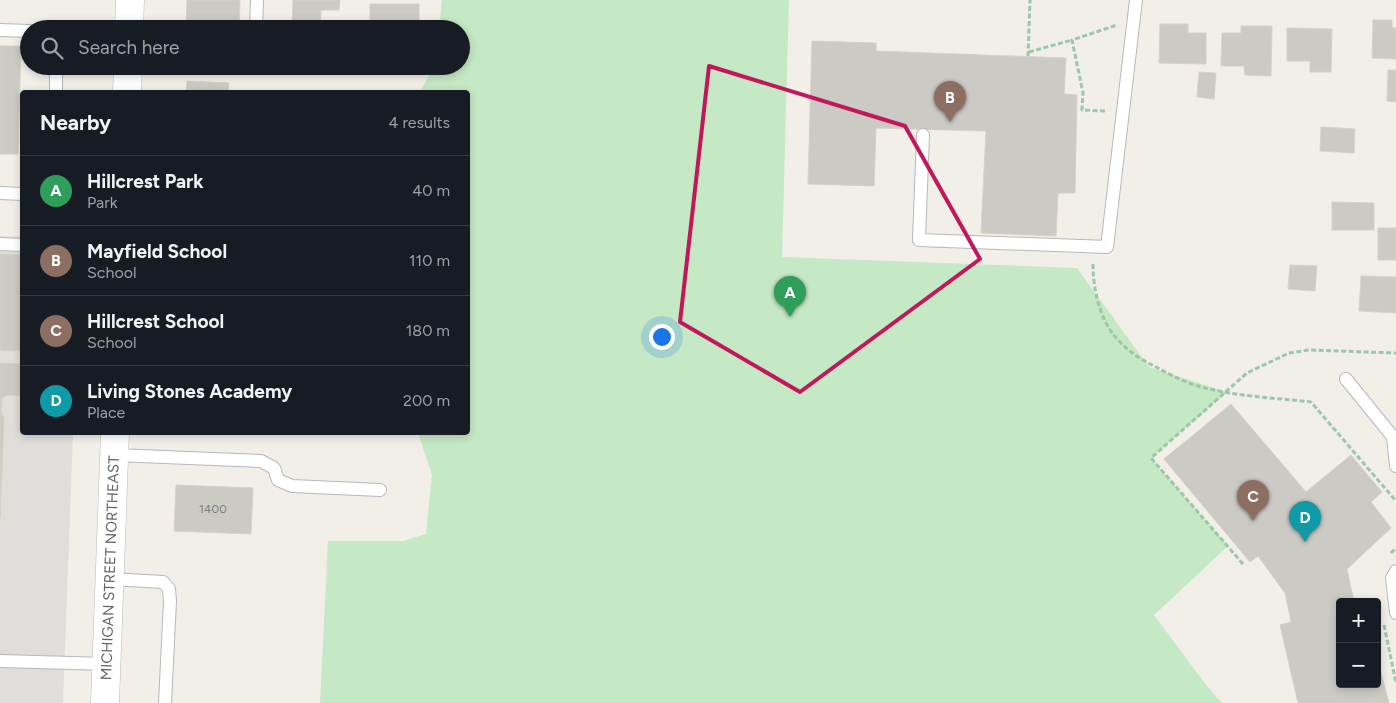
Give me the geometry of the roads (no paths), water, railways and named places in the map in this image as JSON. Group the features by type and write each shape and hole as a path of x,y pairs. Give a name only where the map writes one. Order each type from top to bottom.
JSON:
{"main road":[{"path":"129,20 130,0"},
{"path":"127,90 128,75"},
{"name":"MICHIGAN STREET NORTHEAST","path":"105,703 115,444"}],"lane":[{"path":"256,20 257,0"},
{"path":"923,135 919,240 1107,247 1136,0"},
{"path":"0,30 20,31"},
{"path":"56,75 56,90"},
{"path":"0,193 20,194"},
{"path":"0,244 20,245"},
{"path":"1346,378 1393,437 1396,466"},
{"path":"115,444 260,461 274,468 278,480 292,486 380,490"},
{"path":"1396,571 1392,578 1396,613"},
{"path":"110,579 163,582 169,589 165,703"},
{"path":"0,660 107,664"}],"place":[{"name":"Mayfield School","path":"950,122"},
{"name":"Hillcrest Park","path":"790,317"},
{"name":"Hillcrest School","path":"1253,521"},
{"name":"Living Stones Academy","path":"1305,542"}]}
